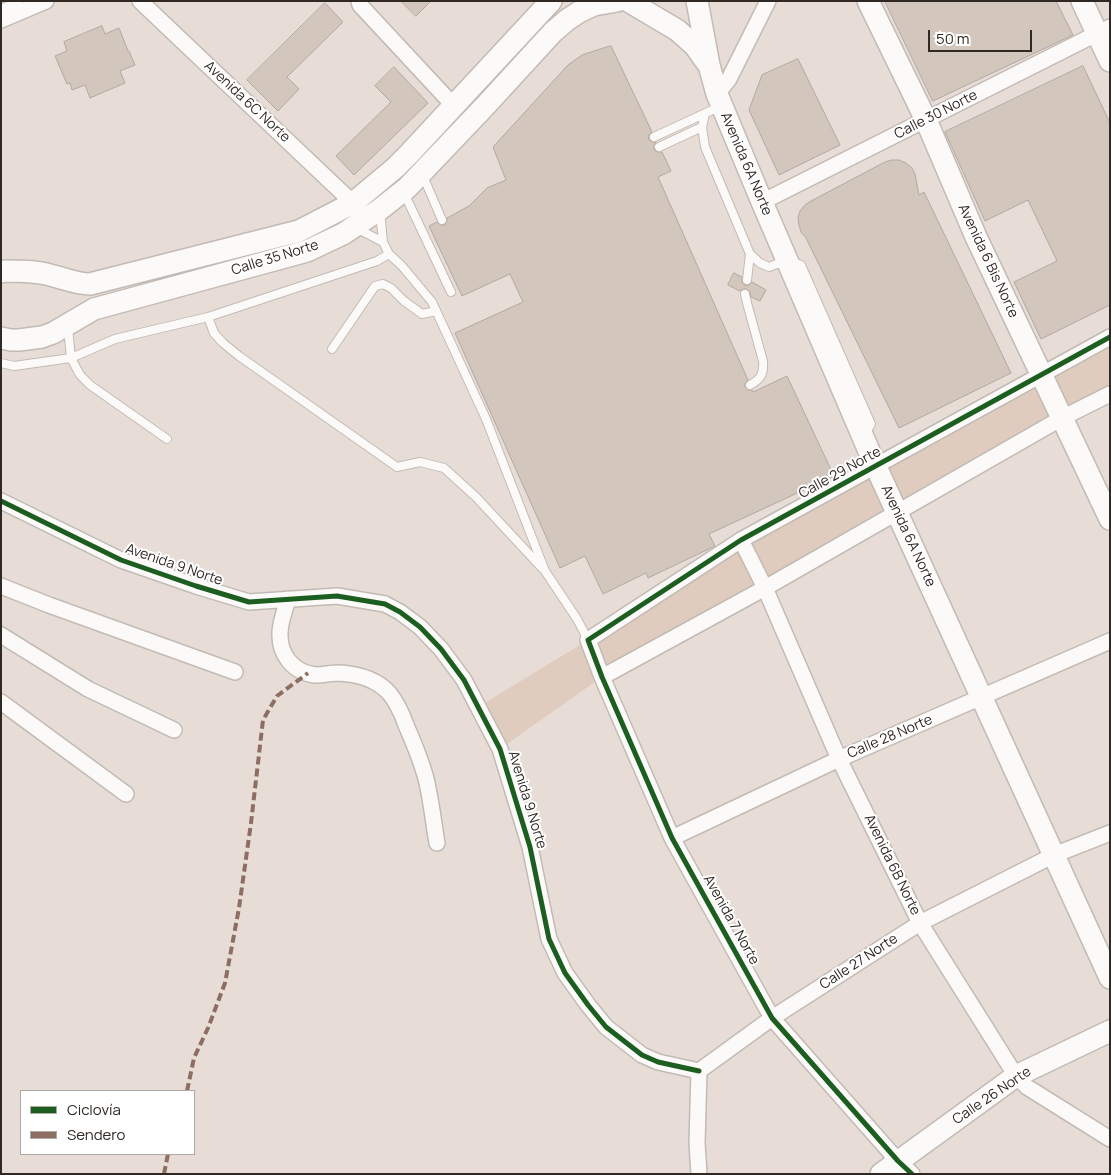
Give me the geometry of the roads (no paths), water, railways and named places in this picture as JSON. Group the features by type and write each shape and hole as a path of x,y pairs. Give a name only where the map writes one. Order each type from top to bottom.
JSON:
{"street":[{"path":"1,20 46,1"},
{"name":"Avenida 6C Norte","path":"140,1 354,203"},
{"path":"359,1 360,5 454,106"},
{"name":"Calle 35 Norte","path":"1,272 36,272 50,274 83,284 90,284 300,231 354,203 395,168 551,1"},
{"name":"Calle 35 Norte","path":"1,338 11,340 32,339 47,335 94,309 307,251 354,227 379,210 421,174 554,32 573,16 594,5 617,1"},
{"path":"628,1 677,30 695,46 709,65"},
{"name":"Avenida 6A Norte","path":"697,1 709,65 714,105 762,202 876,466 1110,978"},
{"path":"714,105 768,1"},
{"name":"Avenida 6 Bis Norte","path":"868,1 926,120 976,237 1110,519"},
{"path":"1082,1 1103,30 1110,61"},
{"name":"Calle 30 Norte","path":"762,202 1103,30"},
{"name":"Calle 29 Norte","path":"588,640 741,540 1110,338"},
{"path":"602,677 765,588 1062,418 1110,394"},
{"name":"Avenida 9 Norte","path":"1,501 121,560 249,602 337,596 385,604 400,612 420,627 441,648 464,680 500,749 530,847 549,939 565,973 606,1027 642,1055 658,1062 699,1071"},
{"name":"Avenida 6B Norte","path":"741,540 765,588 839,759 920,923 1016,1076 1027,1088 1110,1139"},
{"path":"1,586 235,672"},
{"path":"288,599 280,632 281,645 286,658 292,665 316,675 338,673 358,675 377,682 390,695 401,713 411,736 425,776 438,843"},
{"path":"1,635 88,689 174,730"},
{"name":"Avenida 7 Norte","path":"588,640 602,677 672,838 772,1018 897,1170"},
{"name":"Calle 28 Norte","path":"672,838 839,759 1110,641"},
{"path":"1,702 126,794"},
{"name":"Calle 27 Norte","path":"699,1071 772,1018 920,923 1054,855 1110,833"},
{"name":"Calle 26 Norte","path":"897,1170 1016,1076 1110,1031"},
{"path":"699,1071 697,1143 699,1174"}],"lane":[{"path":"1,10 19,1"},
{"path":"659,147 702,127 714,105"},
{"path":"654,136 714,105"},
{"path":"702,127 708,156 750,254 760,263 769,267 787,260"},
{"path":"421,174 442,220"},
{"path":"403,191 451,292"},
{"path":"379,210 384,242 389,254 402,266 432,302 486,419 545,571"},
{"path":"354,227 384,242"},
{"path":"1,363 14,366 71,358 115,338 208,318 377,260 389,254"},
{"path":"747,280 750,254"},
{"path":"332,349 375,286 383,284 391,288 404,301 422,314 436,311"},
{"path":"746,294 764,361 764,368 759,380 750,385"},
{"path":"208,318 214,333 239,356 397,467 420,462 444,468 476,497 545,571 577,619 588,640"},
{"path":"67,324 71,358 80,375 90,385 167,439"}]}
